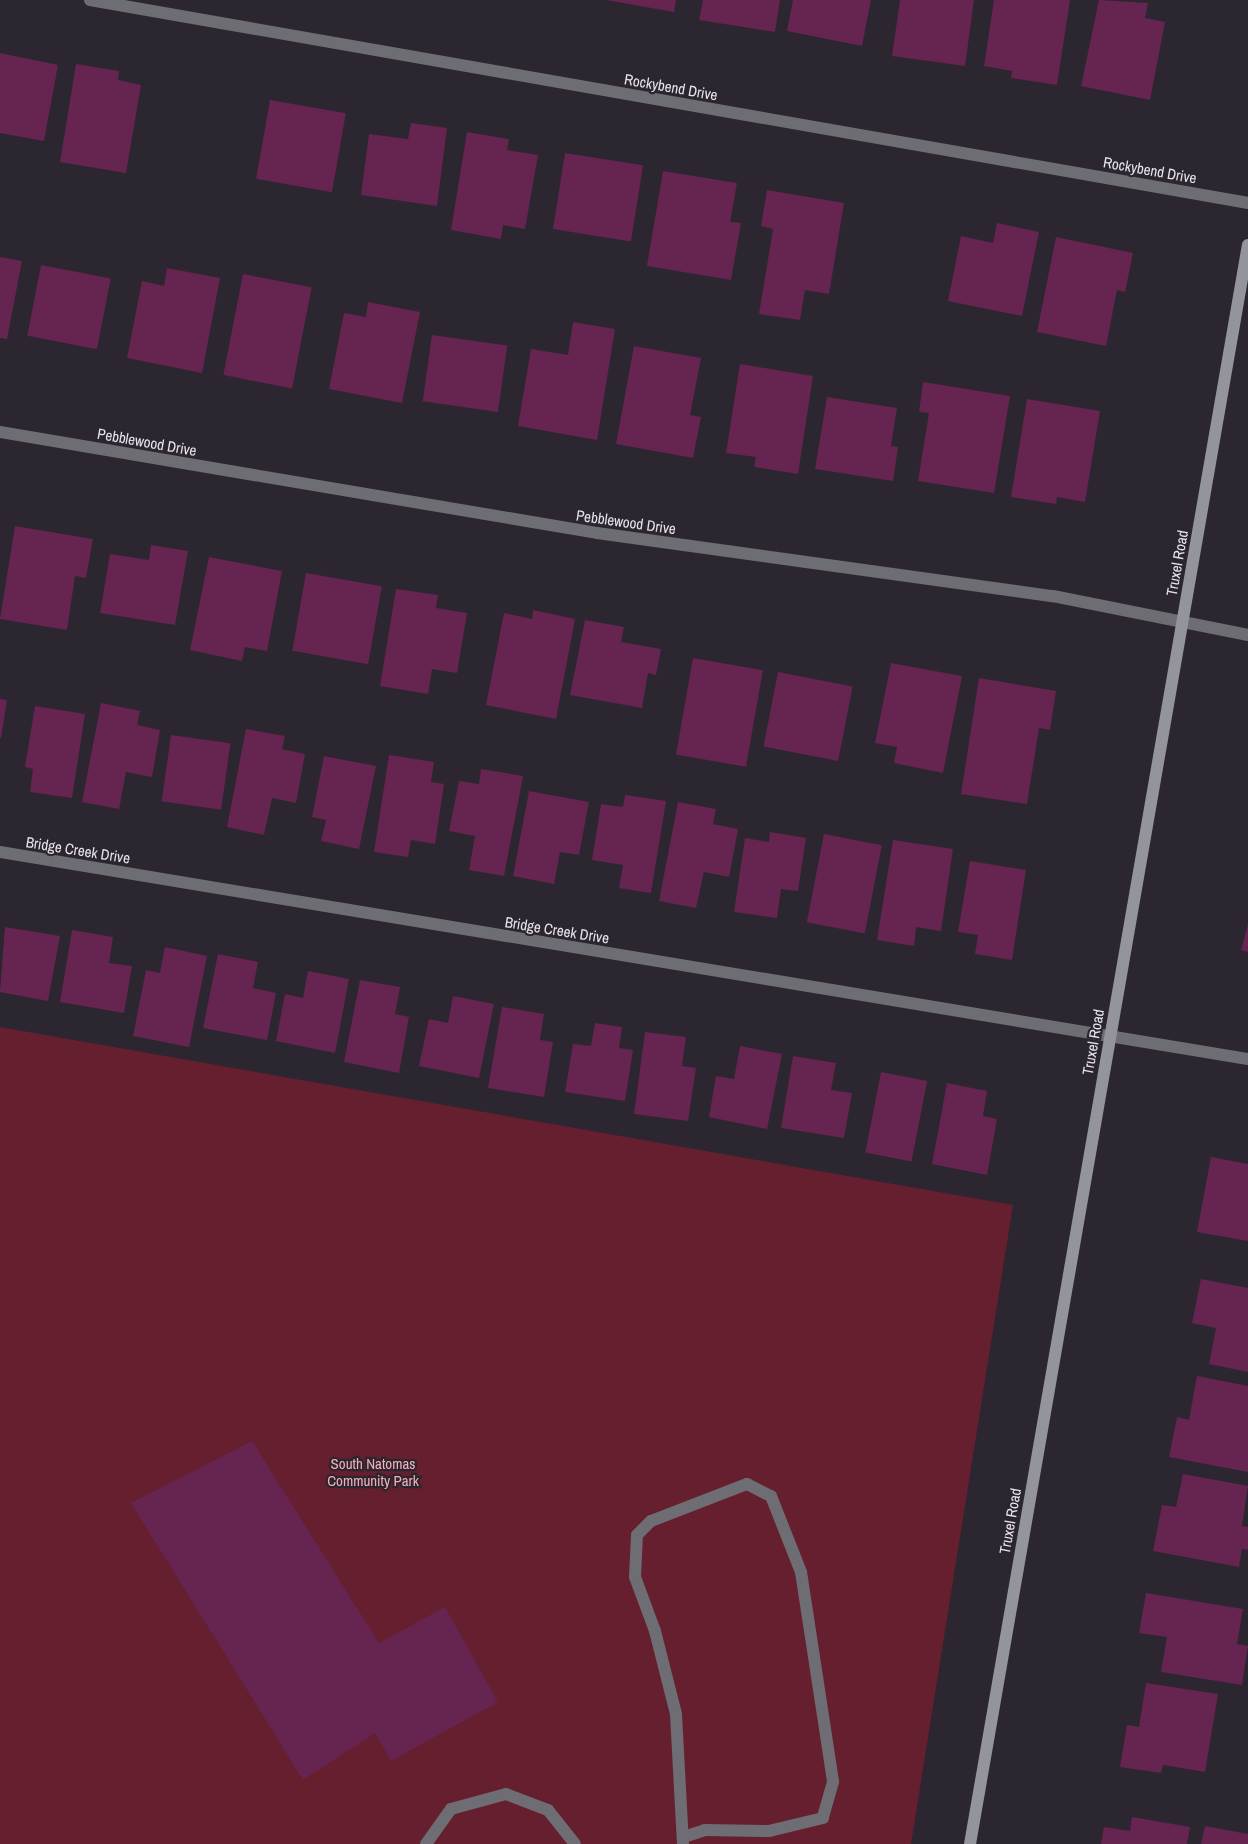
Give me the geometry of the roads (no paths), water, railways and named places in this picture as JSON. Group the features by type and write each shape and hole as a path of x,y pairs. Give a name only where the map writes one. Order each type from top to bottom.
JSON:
{"main road":[{"name":"Truxel Road","path":"970,1844 1248,245"}],"street":[{"name":"Rockybend Drive","path":"90,0 1248,203"},
{"name":"Pebblewood Drive","path":"0,432 597,533 1053,596 1181,624 1248,634"},
{"name":"Bridge Creek Drive","path":"0,852 1109,1038 1248,1059"},
{"path":"747,1484 771,1496 801,1572 833,1782 823,1818 769,1831 705,1830 684,1840 676,1714 655,1631 635,1577 637,1535 651,1521 747,1484"},
{"path":"426,1844 451,1809 506,1794 548,1810 575,1844"}],"park label":[{"name":"South Natomas Community Park","path":"373,1472"}]}
